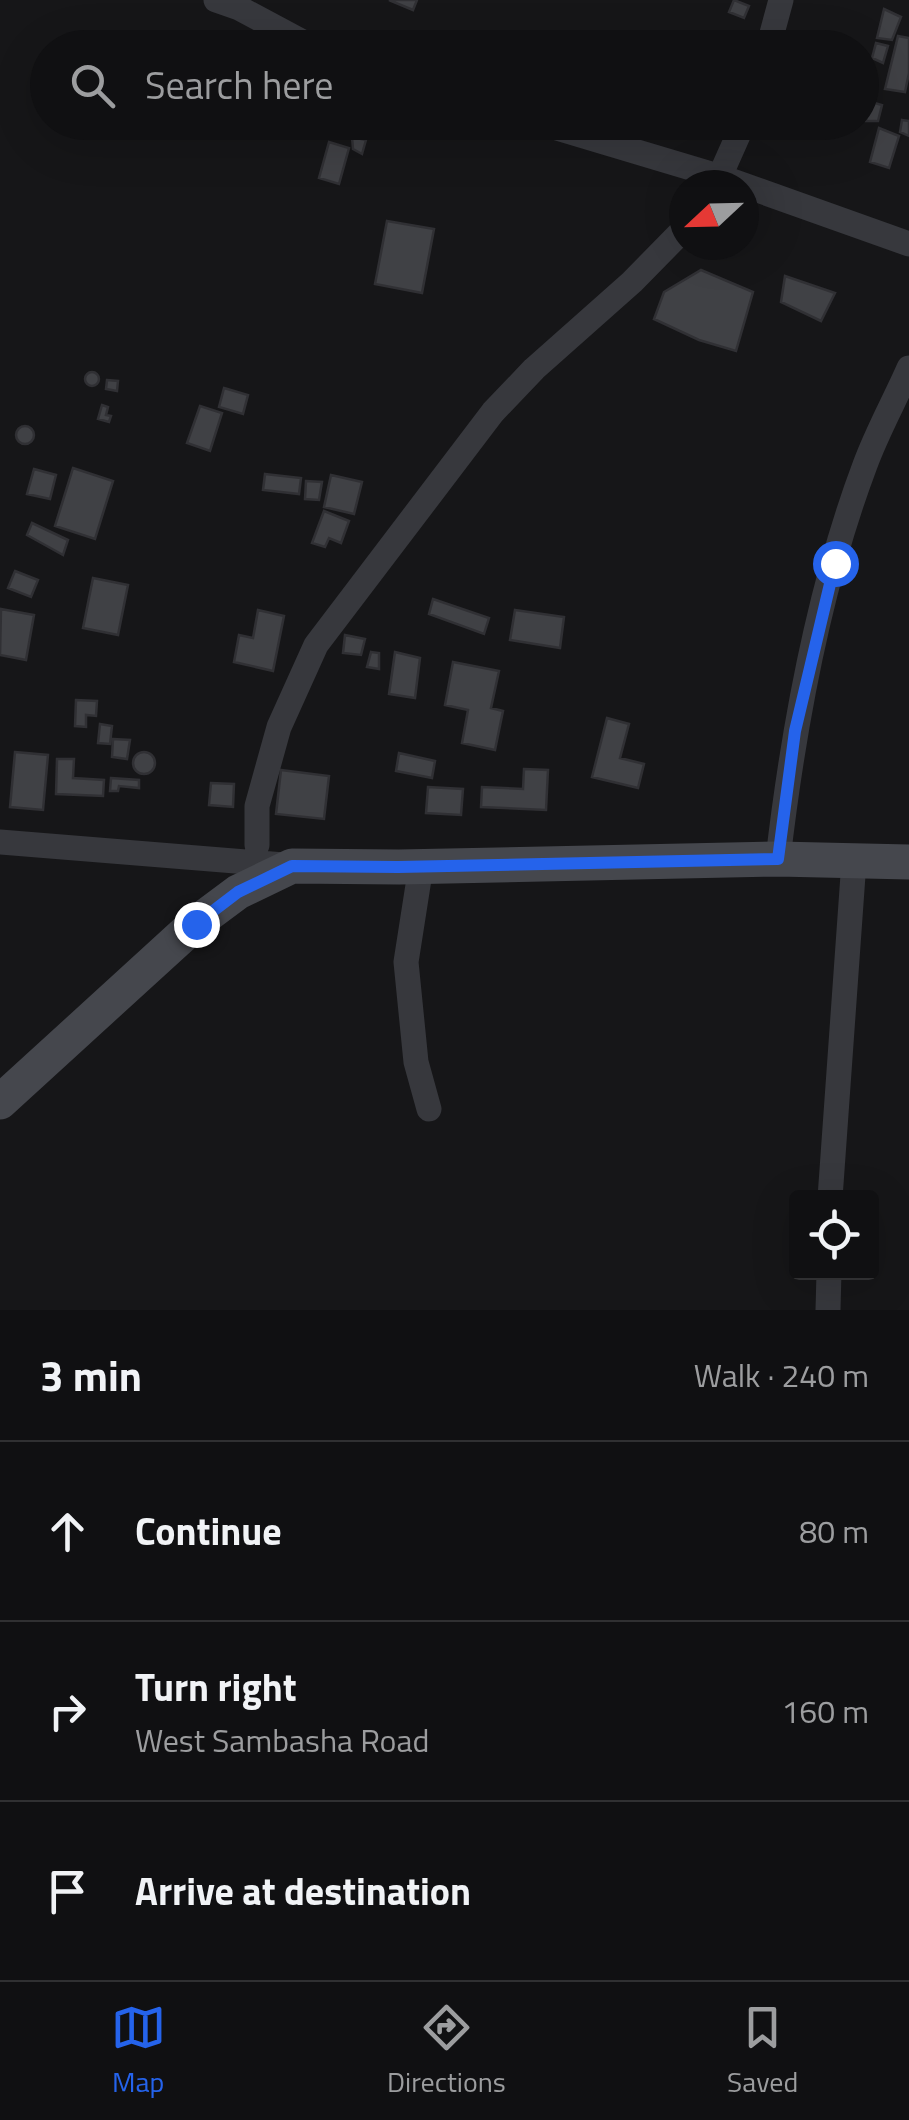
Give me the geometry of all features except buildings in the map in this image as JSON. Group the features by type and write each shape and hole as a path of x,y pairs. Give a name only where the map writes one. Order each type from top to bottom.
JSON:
{"street":[{"path":"216,0 281,30"},
{"path":"773,30 781,0"},
{"path":"592,140 684,170"},
{"path":"723,170 736,140"},
{"path":"759,195 909,244"},
{"path":"257,846 258,806 279,728 316,646 493,412 669,244"},
{"path":"778,859 795,731 828,589 865,465 909,368"},
{"path":"0,842 292,866 778,859 909,862"},
{"path":"831,1190 854,861"},
{"path":"0,1102 196,924 238,892 292,866"},
{"path":"420,866 406,962 416,1062 429,1108"},
{"path":"828,1310 829,1280"}],"route":[{"path":"196,924 238,892 292,866 778,859 795,731 835,563"}]}
